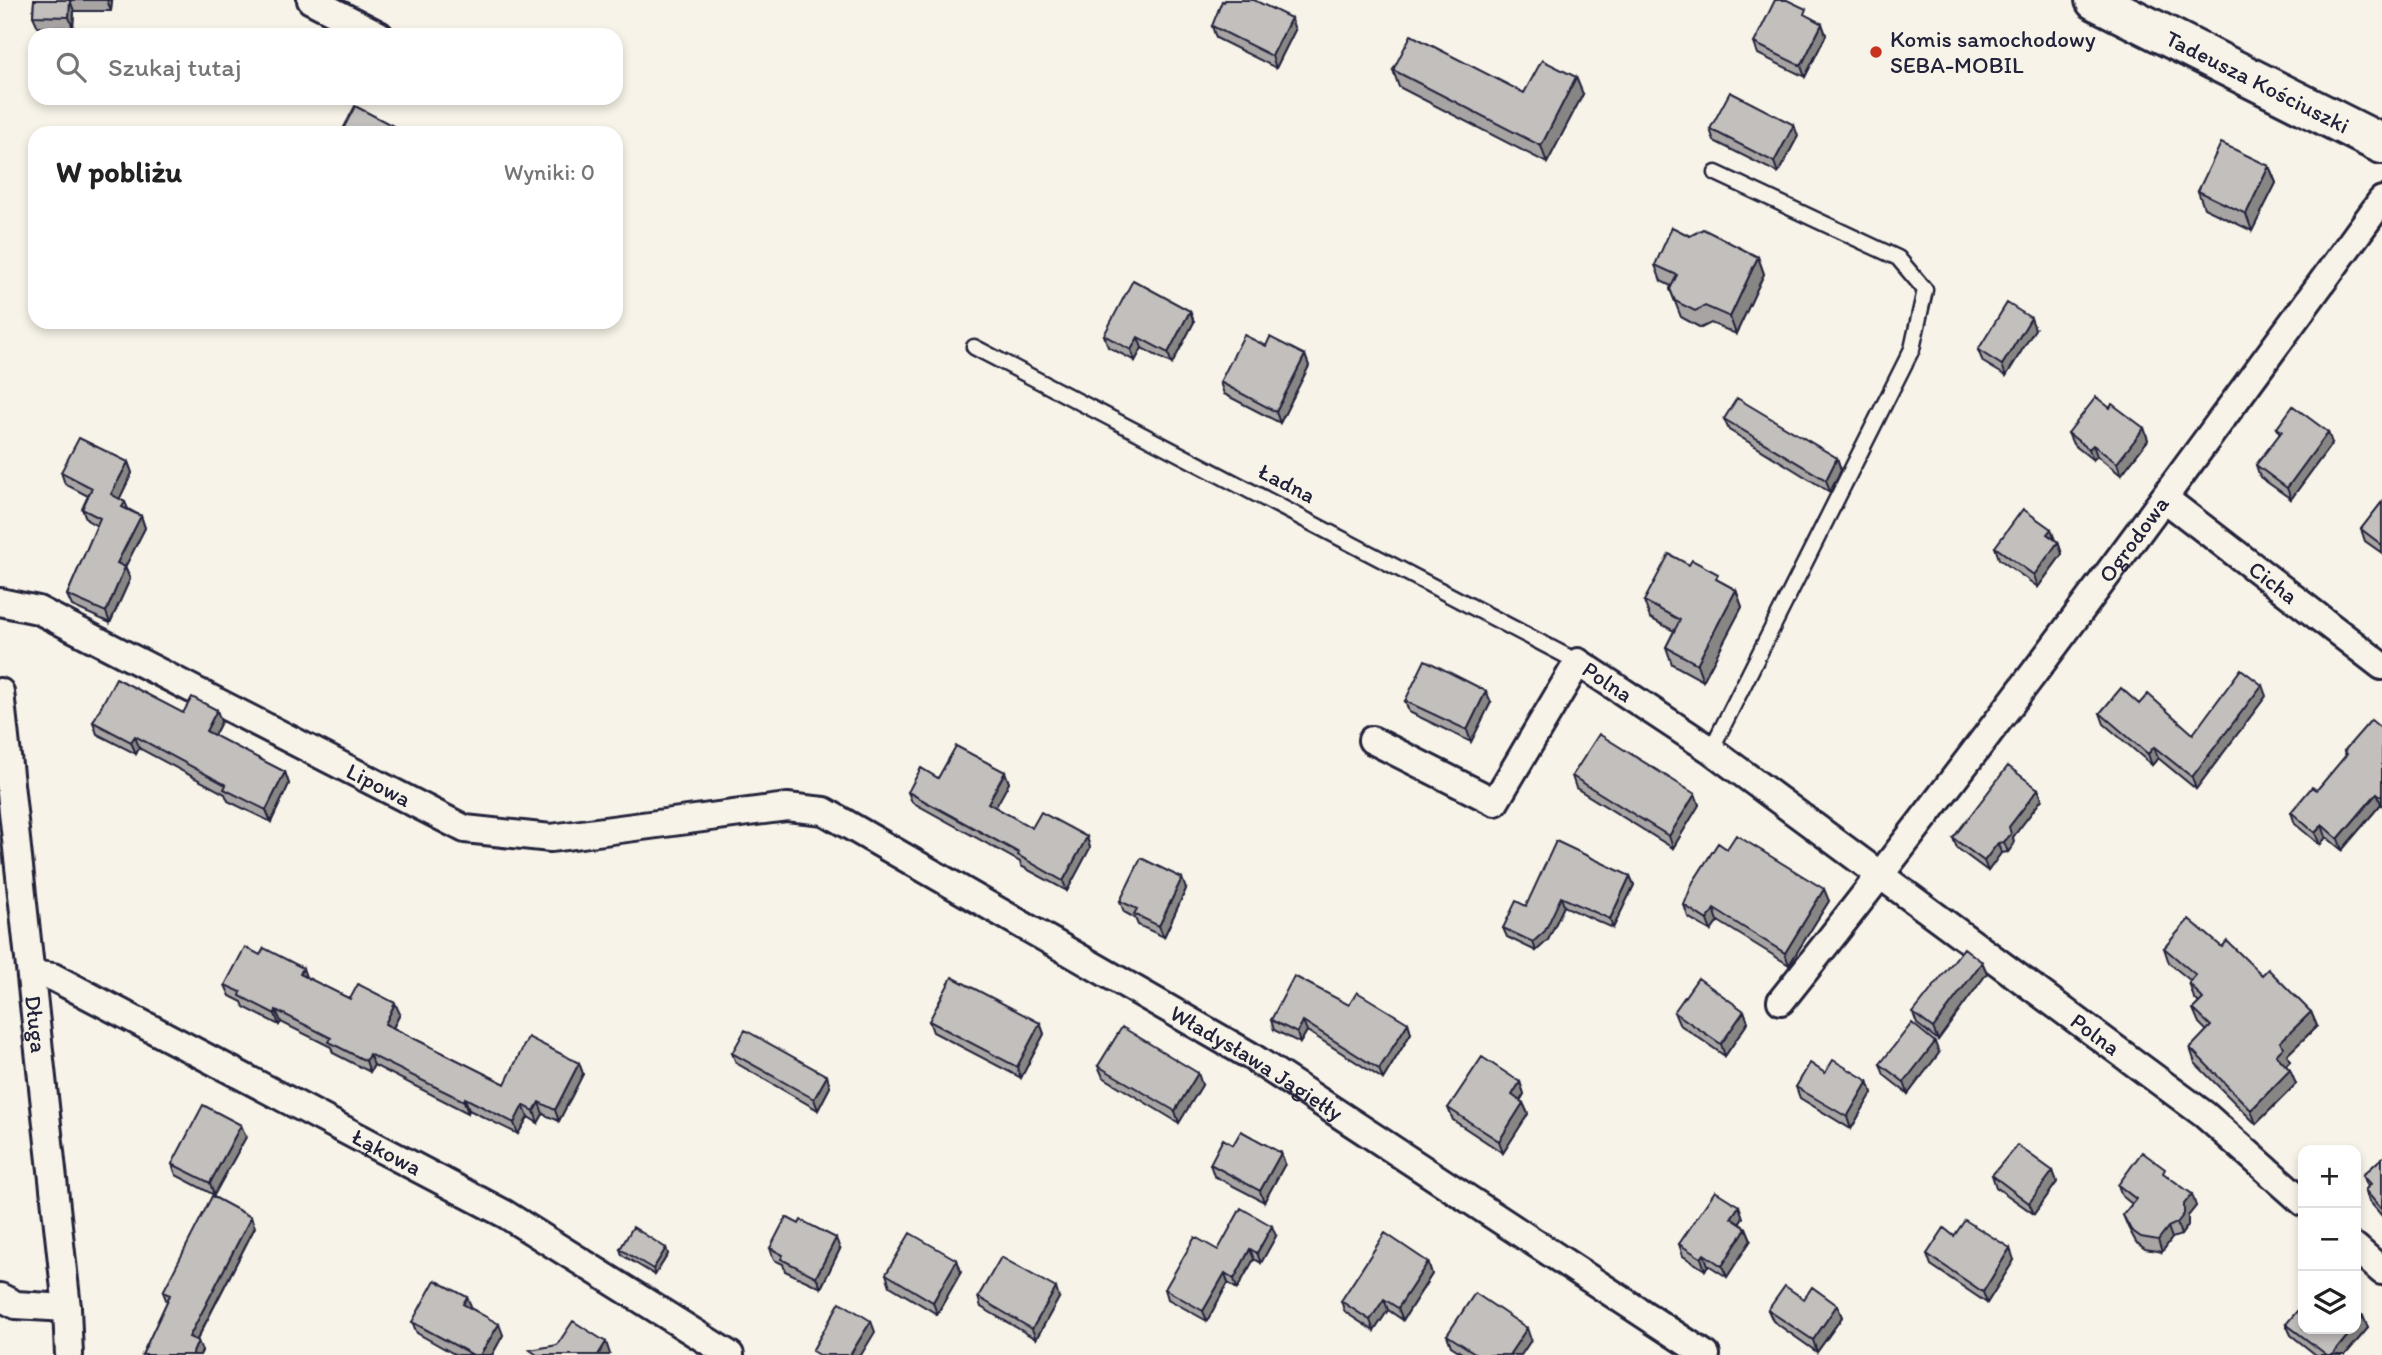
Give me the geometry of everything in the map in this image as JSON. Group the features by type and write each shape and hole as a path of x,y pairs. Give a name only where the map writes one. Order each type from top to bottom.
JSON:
{"main road":[{"name":"Tadeusza Kościuszki","path":"2095,0 2382,144"}],"street":[{"path":"310,0 365,28"},
{"name":"Ogrodowa","path":"1881,876 2164,498 2382,200"},
{"name":"Cicha","path":"2164,498 2382,666"},
{"name":"Lipowa","path":"0,601 38,610 466,829 551,838 787,807"},
{"name":"Polna","path":"1371,740 1495,802 1578,662 1711,750 2205,1115 2298,1198"},
{"name":"Długa","path":"1,709 67,1308 69,1355"},
{"name":"Władysława Jagiełły","path":"787,807 824,811 1249,1055 1706,1355"},
{"path":"1781,1001 1881,876"},
{"name":"Łąkowa","path":"31,974 53,977 505,1214 730,1355"},
{"path":"2361,1252 2382,1271"},
{"path":"0,1297 16,1305 67,1308"}],"lane":[{"path":"1711,750 1912,349 1925,290 1899,258 1716,173"},
{"name":"Ładna","path":"974,347 1578,662"}],"building":[{"path":"34,0 70,0 69,17 33,16"},
{"path":"1254,0 1291,18 1272,56 1212,26 1222,1"},
{"path":"1775,0 1787,0 1806,9 1804,14 1822,24 1801,66 1754,43"},
{"path":"1411,35 1524,93 1542,60 1576,77 1541,146 1393,70"},
{"path":"1730,92 1794,125 1774,162 1710,129"},
{"path":"355,106 393,126 345,126"},
{"path":"2221,143 2269,166 2246,214 2198,191"},
{"path":"1672,227 1690,236 1703,229 1758,257 1730,317 1705,306 1695,311 1675,301 1670,289 1677,275 1655,265"},
{"path":"1133,280 1190,311 1168,353 1138,337 1131,350 1104,335"},
{"path":"2007,303 2031,318 2002,365 1978,350"},
{"path":"1244,335 1266,346 1270,337 1305,355 1276,412 1220,382"},
{"path":"2096,397 2110,408 2112,404 2144,428 2117,463 2093,445 2089,449 2068,433"},
{"path":"1737,398 1837,458 1826,480 1724,419"},
{"path":"2293,406 2328,432 2287,488 2256,465 2282,431 2277,428"},
{"path":"79,438 128,462 111,494 125,502 122,507 141,516 117,563 125,567 106,612 67,595 100,518 82,509 92,488 61,472"},
{"path":"2382,502 2382,545 2361,529"},
{"path":"2023,509 2051,529 2047,534 2058,542 2034,575 1995,547"},
{"path":"1669,554 1689,565 1692,560 1718,574 1716,579 1736,590 1697,664 1666,647 1680,620 1644,601"},
{"path":"1425,660 1486,691 1467,730 1405,701"},
{"path":"2241,669 2262,685 2192,777 2154,747 2148,754 2100,713 2121,688 2139,704 2148,694 2193,734"},
{"path":"116,678 183,713 192,697 217,710 206,731 285,772 266,810 224,789 226,785 135,736 131,742 93,722"},
{"path":"2371,720 2382,729 2382,797 2377,793 2338,839 2322,825 2315,833 2291,812 2312,787 2317,790 2347,754 2344,751"},
{"path":"1599,734 1695,794 1669,836 1572,776"},
{"path":"956,746 1005,772 988,803 1032,828 1041,812 1087,837 1063,881 1018,855 1019,853 908,792 921,768 938,778"},
{"path":"2008,766 2038,789 2009,827 2011,834 2004,842 1998,843 1984,861 1953,838"},
{"path":"1736,835 1824,889 1785,953 1714,909 1707,920 1684,905 1693,882 1718,843 1727,849"},
{"path":"1556,841 1630,876 1610,919 1561,897 1545,931 1533,942 1503,928 1516,901 1526,906"},
{"path":"1141,858 1182,878 1159,926 1134,914 1137,909 1120,901"},
{"path":"2189,919 2222,947 2227,941 2262,975 2268,969 2311,1012 2280,1042 2284,1047 2276,1055 2290,1070 2251,1110 2190,1048 2211,1026 2193,1009 2203,999 2189,983 2196,975 2164,948"},
{"path":"245,947 260,955 264,948 303,968 300,974 350,999 358,984 395,1003 385,1024 505,1084 528,1037 579,1063 555,1110 539,1102 534,1111 523,1105 514,1123 369,1054 366,1061 329,1042 331,1038 276,1010 275,1014 240,996 241,992 225,985"},
{"path":"1964,948 1982,962 1933,1028 1913,1013"},
{"path":"1294,976 1349,1005 1357,992 1408,1023 1379,1069 1303,1021 1297,1033 1271,1020"},
{"path":"952,977 1040,1023 1017,1067 929,1021"},
{"path":"1698,978 1744,1011 1721,1044 1674,1012"},
{"path":"1912,1023 1935,1042 1904,1082 1880,1064"},
{"path":"1122,1027 1198,1073 1175,1111 1098,1066"},
{"path":"745,1030 827,1076 814,1099 732,1053"},
{"path":"1482,1057 1520,1082 1512,1095 1523,1103 1499,1141 1448,1108"},
{"path":"1833,1060 1868,1081 1847,1117 1796,1087 1810,1063 1825,1073"},
{"path":"203,1105 241,1125 210,1183 172,1164"},
{"path":"1241,1131 1281,1153 1260,1191 1210,1164 1223,1139 1233,1145"},
{"path":"2017,1145 2053,1171 2029,1203 1992,1175"},
{"path":"2142,1152 2165,1169 2163,1173 2192,1194 2184,1204 2184,1214 2177,1223 2168,1227 2158,1240 2141,1237 2131,1230 2123,1215 2136,1199 2118,1185"},
{"path":"2382,1158 2382,1210 2365,1190 2371,1184 2363,1175"},
{"path":"1715,1191 1739,1206 1731,1218 1746,1228 1722,1266 1704,1254 1701,1258 1679,1244"},
{"path":"212,1196 251,1217 189,1337 198,1341 192,1355 142,1355 170,1295 163,1292"},
{"path":"1241,1208 1272,1226 1257,1253 1250,1249 1234,1279 1225,1273 1203,1311 1165,1289 1195,1237 1218,1250"},
{"path":"786,1217 799,1224 801,1220 836,1238 816,1277 781,1259 783,1255 770,1248"},
{"path":"1965,1220 2010,1248 1983,1292 1927,1254 1944,1228 1954,1236"},
{"path":"633,1227 666,1248 653,1269 620,1249"},
{"path":"910,1233 957,1260 933,1302 886,1274"},
{"path":"1385,1233 1428,1262 1398,1308 1384,1299 1370,1320 1341,1301"},
{"path":"1001,1257 1056,1288 1032,1329 978,1297"},
{"path":"435,1280 467,1297 463,1304 499,1324 480,1355 473,1355 412,1322"},
{"path":"1785,1286 1804,1299 1812,1287 1837,1305 1813,1340 1768,1310"},
{"path":"1475,1293 1527,1328 1509,1355 1478,1355 1447,1335"},
{"path":"840,1302 871,1321 850,1355 819,1355 812,1351"},
{"path":"2298,1310 2298,1333 2286,1324"},
{"path":"573,1321 606,1342 598,1355 537,1355 530,1350 557,1345"},
{"path":"2299,1334 2349,1334 2332,1355 2327,1355"}],"place":[{"name":"Komis samochodowy SEBA-MOBIL","path":"1876,52"}]}
